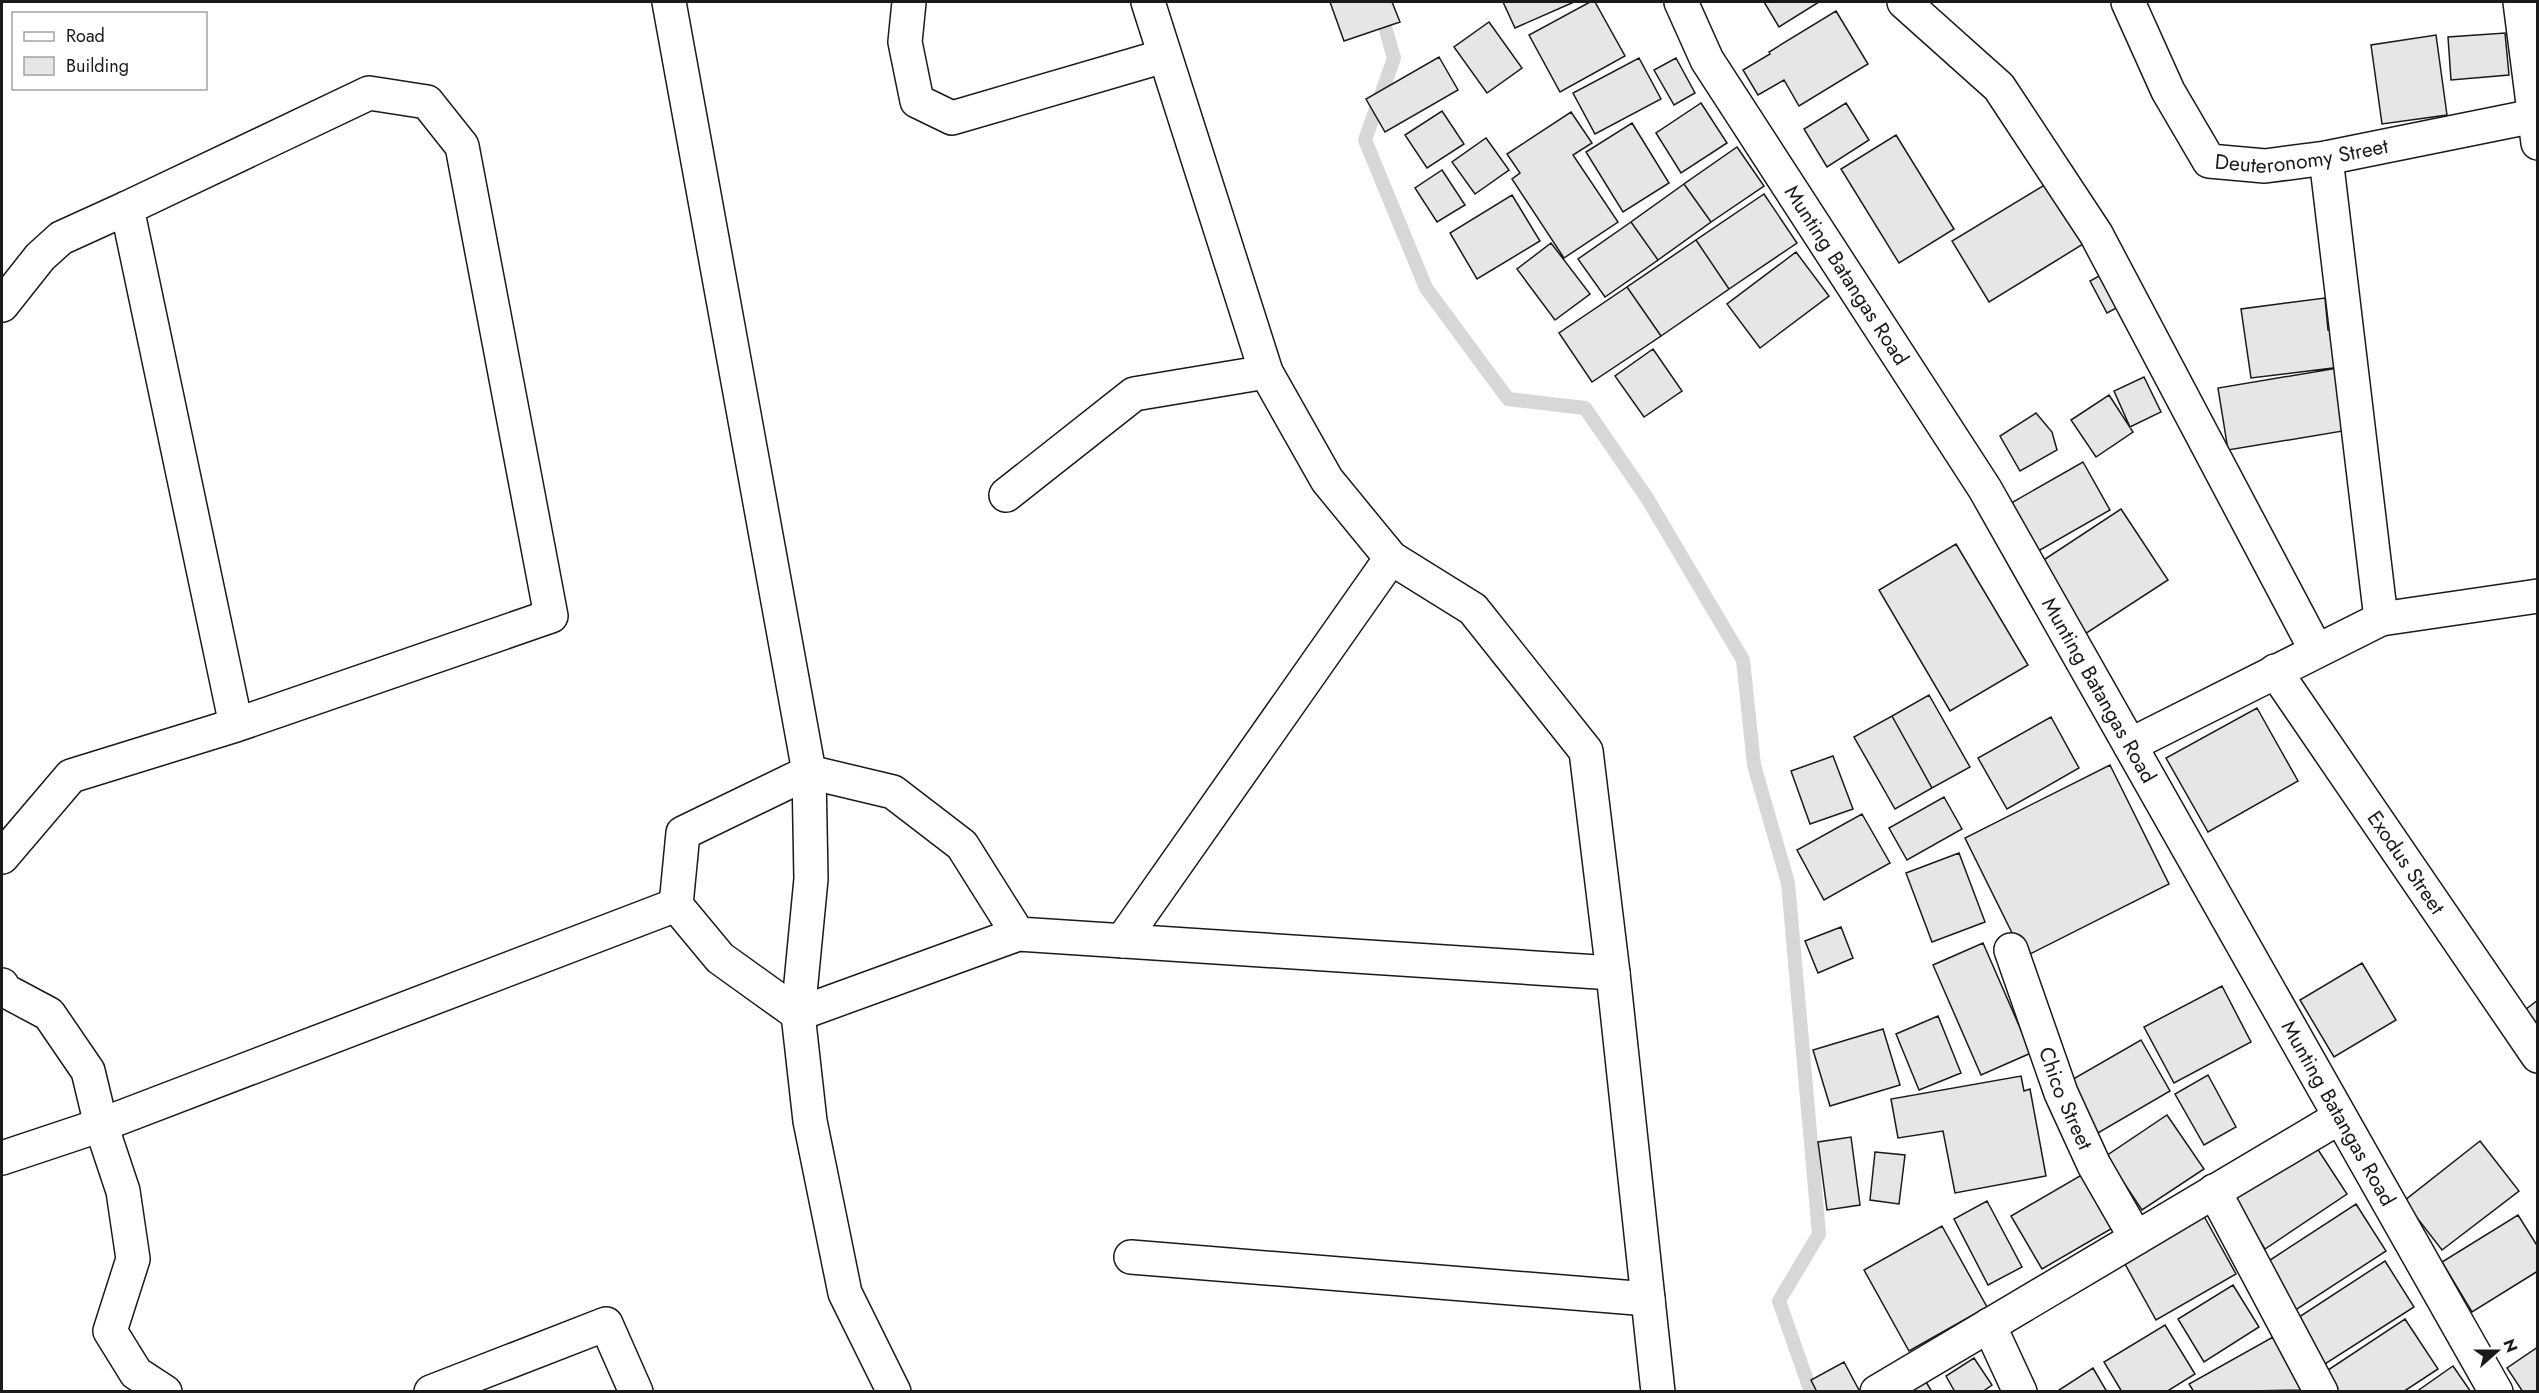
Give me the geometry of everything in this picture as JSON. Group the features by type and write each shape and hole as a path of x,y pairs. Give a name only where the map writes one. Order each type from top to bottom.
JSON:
{"street":[{"path":"669,2 809,772 811,879 798,1014 810,1121 845,1293 894,1392"},
{"path":"909,2 905,42 917,101 952,118 1164,56"},
{"path":"1148,2 1266,372 1327,480 1391,558 1473,609 1586,751 1613,973 1658,1392"},
{"name":"Munting Batangas Road","path":"1681,2 1707,60 1985,489 2496,1392"},
{"path":"1904,2 1999,87 2096,234 2316,650"},
{"name":"Deuteronomy Street","path":"2128,2 2168,90 2209,161 2265,166 2536,130"},
{"path":"2520,2 2536,130"},
{"path":"2,305 40,258 61,238 369,93 427,102 462,146 551,616 236,725 71,776 2,857"},
{"path":"2326,158 2381,620"},
{"path":"128,208 236,725"},
{"path":"1006,495 1134,394 1266,372"},
{"path":"1122,941 1391,558"},
{"path":"2130,745 2316,650 2381,620 2538,596"},
{"name":"Exodus Street","path":"2275,671 2538,1056"},
{"path":"798,1014 720,958 676,905 683,833 809,772 893,792 962,845 1018,934"},
{"path":"2,1158 101,1125 676,905"},
{"path":"798,1014 1018,934 1613,973"},
{"name":"Chico Street","path":"2011,950 2061,1092 2094,1165 2136,1238"},
{"path":"2,986 4,990 49,1014 88,1071 101,1125 123,1191 133,1259 110,1331 136,1373 165,1392"},
{"path":"1877,1392 2340,1117"},
{"path":"2214,1191 2321,1392"},
{"path":"1131,1257 1648,1299"},
{"path":"431,1392 606,1324 636,1392"},
{"path":"1989,1325 2020,1392"}],"building":[{"path":"1330,2 1392,2 1400,22 1344,41"},
{"path":"1503,2 1574,2 1515,28"},
{"path":"1590,2 1595,2 1625,56 1560,92 1529,35"},
{"path":"1764,2 1819,2 1779,27"},
{"path":"1836,11 1868,64 1799,106 1784,80 1758,95 1743,70"},
{"path":"1489,22 1522,68 1487,93 1454,47"},
{"path":"2505,33 2509,75 2451,80 2448,37"},
{"path":"2436,35 2447,115 2382,124 2371,45"},
{"path":"1439,57 1458,90 1385,132 1366,99"},
{"path":"1639,58 1661,99 1595,134 1573,93"},
{"path":"1676,58 1695,93 1674,105 1654,70"},
{"path":"1701,103 1727,143 1681,173 1656,133"},
{"path":"1846,103 1869,140 1827,167 1804,129"},
{"path":"1442,111 1464,144 1427,168 1405,135"},
{"path":"1571,112 1592,143 1573,155 1618,222 1564,258 1512,179 1520,173 1507,154"},
{"path":"1632,123 1669,183 1623,212 1586,152"},
{"path":"1896,135 1954,229 1899,263 1841,169"},
{"path":"1486,138 1509,170 1475,194 1452,162"},
{"path":"1737,147 1764,186 1711,222 1684,184"},
{"path":"1442,170 1465,205 1437,222 1415,188"},
{"path":"2051,181 2088,241 1989,302 1952,241"},
{"path":"1684,184 1711,222 1658,260 1631,222"},
{"path":"1764,194 1797,243 1729,289 1696,240"},
{"path":"1512,195 1540,241 1477,279 1450,233"},
{"path":"1631,222 1658,260 1605,297 1578,259"},
{"path":"1696,240 1729,289 1661,336 1627,287"},
{"path":"1551,243 1590,294 1555,320 1517,269"},
{"path":"1796,252 1829,296 1760,348 1727,304"},
{"path":"2108,271 2126,303 2107,313 2090,281"},
{"path":"1627,287 1661,336 1592,382 1559,333"},
{"path":"2325,298 2328,330 2337,329 2341,367 2251,378 2241,309"},
{"path":"1653,349 1682,391 1644,417 1615,376"},
{"path":"2338,368 2349,430 2228,450 2218,388"},
{"path":"2144,377 2161,412 2130,427 2114,391"},
{"path":"2109,395 2133,432 2096,457 2071,420"},
{"path":"2036,413 2052,432 2057,450 2020,471 2000,436"},
{"path":"2083,462 2110,510 2033,554 2006,506"},
{"path":"2121,509 2168,580 2085,634 2039,563"},
{"path":"1956,544 2028,665 1950,711 1879,590"},
{"path":"1929,695 1970,767 1932,788 1892,716"},
{"path":"2257,708 2298,781 2208,832 2166,758"},
{"path":"1892,716 1932,788 1895,809 1854,737"},
{"path":"2051,717 2079,768 2007,809 1978,758"},
{"path":"1833,756 1853,809 1810,824 1791,771"},
{"path":"2110,765 2169,884 2024,957 1965,838"},
{"path":"1944,797 1962,829 1907,860 1889,828"},
{"path":"1862,814 1890,863 1824,900 1797,850"},
{"path":"1959,853 1985,922 1932,942 1906,873"},
{"path":"1841,927 1853,958 1818,973 1805,941"},
{"path":"1983,943 2031,1053 1981,1075 1933,965"},
{"path":"2362,963 2396,1020 2334,1057 2300,1000"},
{"path":"2222,986 2251,1042 2174,1083 2144,1027"},
{"path":"2538,1000 2538,1044 2517,1016"},
{"path":"1938,1016 1961,1073 1919,1090 1896,1034"},
{"path":"1883,1029 1900,1085 1830,1106 1813,1050"},
{"path":"2141,1040 2170,1091 2098,1133 2068,1082"},
{"path":"2208,1075 2236,1127 2204,1145 2175,1094"},
{"path":"2021,1076 2024,1091 2030,1089 2046,1176 1955,1193 1943,1131 1898,1138 1891,1099"},
{"path":"2167,1115 2204,1169 2142,1210 2106,1156"},
{"path":"1851,1137 1860,1205 1827,1210 1818,1142"},
{"path":"2480,1141 2519,1191 2442,1250 2404,1201"},
{"path":"2313,1142 2347,1194 2265,1249 2231,1197"},
{"path":"1875,1152 1905,1155 1899,1204 1870,1200"},
{"path":"2085,1173 2116,1226 2042,1269 2011,1216"},
{"path":"1987,1201 2022,1267 1988,1285 1954,1219"},
{"path":"2356,1204 2386,1251 2294,1311 2264,1264"},
{"path":"2200,1209 2236,1274 2156,1320 2120,1255"},
{"path":"2518,1215 2538,1247 2538,1271 2472,1312 2442,1262"},
{"path":"1942,1226 1987,1307 1909,1351 1864,1270"},
{"path":"2385,1261 2414,1307 2325,1364 2296,1319"},
{"path":"2233,1285 2259,1327 2204,1362 2178,1319"},
{"path":"2405,1319 2438,1369 2403,1392 2325,1392 2316,1378"},
{"path":"2165,1325 2195,1374 2166,1392 2122,1392 2104,1362"},
{"path":"2273,1337 2301,1390 2194,1392 2189,1384"},
{"path":"2538,1347 2538,1392 2523,1392 2507,1368"},
{"path":"1974,1358 1992,1385 1982,1392 1955,1392 1946,1376"},
{"path":"1844,1362 1860,1392 1817,1392 1811,1380"},
{"path":"2453,1366 2471,1392 2416,1392"},
{"path":"2093,1368 2107,1392 2056,1392"},
{"path":"1919,1370 1932,1392 1888,1392"}],"waterway":[{"path":"1378,2 1394,58 1365,140 1426,288 1508,399 1585,408 1647,498 1743,660 1754,765 1788,883 1819,1234 1779,1301 1811,1392"}]}
